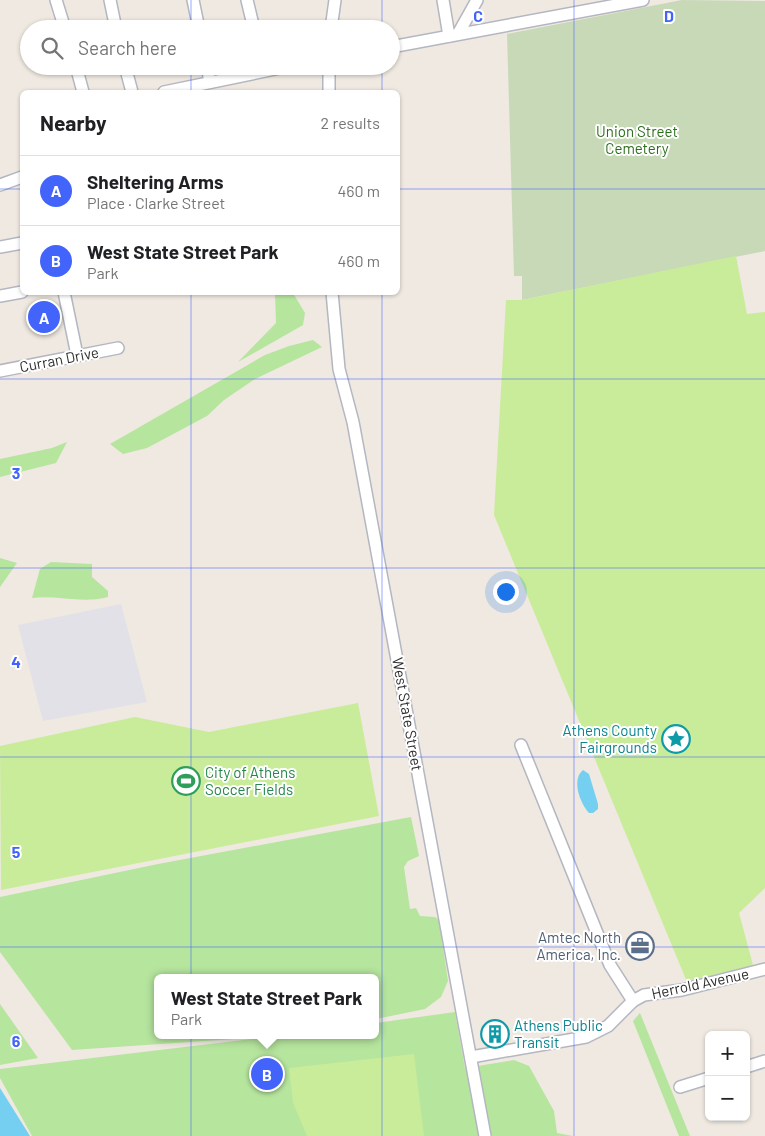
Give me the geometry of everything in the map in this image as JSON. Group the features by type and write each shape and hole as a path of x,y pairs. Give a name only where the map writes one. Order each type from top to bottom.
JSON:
{"street":[{"path":"56,0 62,20"},
{"path":"110,0 114,20"},
{"path":"193,0 197,20"},
{"path":"247,0 252,20"},
{"path":"332,20 335,0"},
{"path":"443,0 454,35"},
{"path":"454,35 477,0"},
{"path":"400,45 643,0"},
{"path":"78,75 82,90"},
{"path":"127,75 131,90"},
{"path":"209,75 210,82"},
{"path":"173,90 245,75"},
{"path":"329,75 329,90"},
{"path":"0,185 20,178"},
{"path":"0,247 20,243"},
{"path":"0,296 20,292"},
{"path":"65,295 77,355"},
{"name":"West State Street","path":"332,295 339,368 353,422 485,1136"},
{"name":"Curran Drive","path":"0,371 118,348"},
{"path":"521,745 608,960 619,981 633,1001"},
{"name":"Herrold Avenue","path":"471,1057 586,1037 608,1026 633,1001 644,995 682,990 765,969"},
{"path":"750,1066 765,1061"},
{"path":"680,1087 705,1079"}],"shaded area":[{"path":"121,604 147,702 43,721 18,625"}],"green space":[{"name":"Union Street Cemetery","path":"682,0 765,1 765,251 522,300 522,276 514,276 507,34"},
{"name":"Athens County Fairgrounds","path":"736,256 747,314 765,312 765,888 739,913 753,965 687,982 494,515 506,300 522,300"},
{"path":"275,295 294,295 305,313 303,325 238,362 276,323"},
{"path":"313,340 322,347 255,379 224,400 207,416 147,448 123,454 110,444 265,355"},
{"path":"67,442 56,463 0,477 0,459 52,448"},
{"path":"0,558 17,563 0,587"},
{"path":"51,562 92,564 92,577 108,591 108,597 89,600 32,598 40,569"},
{"name":"City of Athens Soccer Fields","path":"358,703 379,816 1,890 0,746 135,717 209,732"},
{"path":"411,817 419,856 408,861 404,867 410,909 416,908 420,916 435,917 439,920 448,981 441,997 425,1009 379,1018 379,974 154,974 154,1039 234,1039 72,1050 0,952 0,897 158,864"},
{"path":"0,1004 38,1058 0,1065"},
{"path":"455,1012 465,1068 514,1060 529,1066 554,1111 557,1133 573,1136 32,1136 0,1078 0,1069 253,1039 379,1039 379,1023"},
{"path":"640,1013 690,1136 679,1136 633,1021"},
{"path":"414,1054 424,1136 307,1136 293,1103 289,1068"}],"water":[{"path":"583,770 589,774 598,804 598,809 593,813 589,813 586,809 578,792 579,774"},
{"path":"0,1088 30,1136 0,1136"}],"place":[{"name":"Sheltering Arms","path":"44,317"},
{"name":"Athens County Fairgrounds","path":"676,739"},
{"name":"City of Athens Soccer Fields","path":"186,781"},
{"name":"Amtec North America, Inc.","path":"640,946"},
{"name":"Athens Public Transit","path":"495,1034"},
{"name":"West State Street Park","path":"267,1074"}]}
